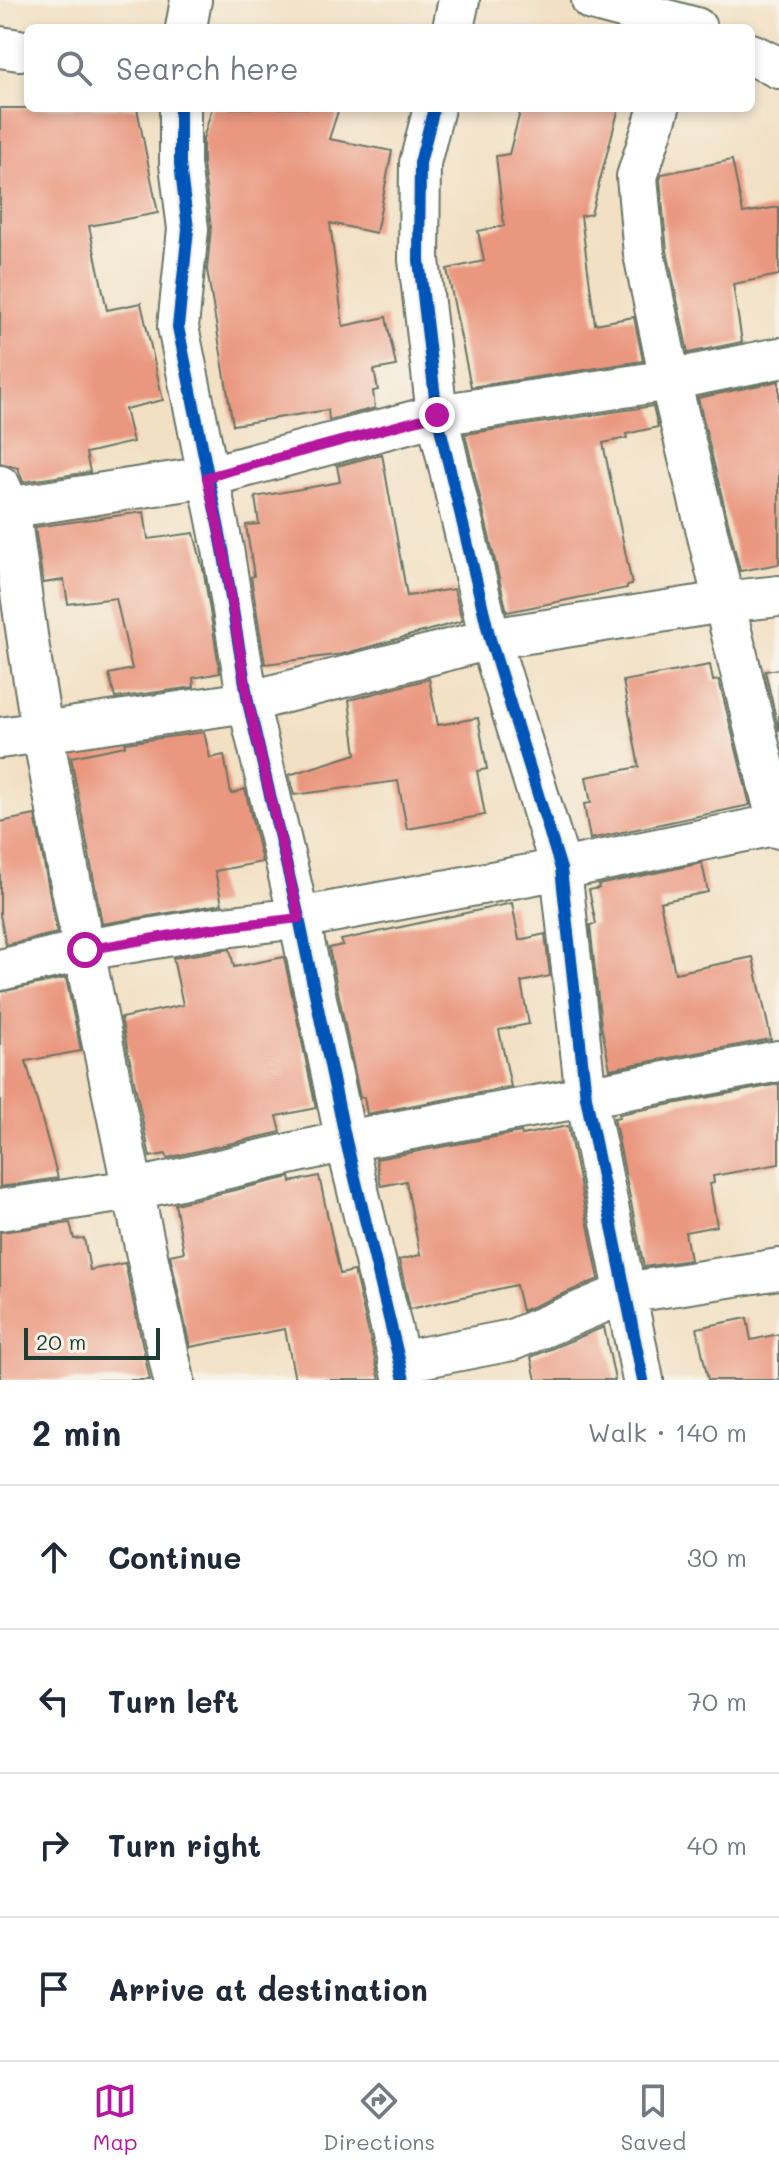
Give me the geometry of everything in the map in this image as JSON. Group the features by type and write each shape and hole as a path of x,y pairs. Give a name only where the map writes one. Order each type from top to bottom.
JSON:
{"street":[{"path":"187,24 191,0"},
{"path":"454,24 459,0"},
{"path":"592,0 681,24"},
{"path":"697,24 702,0"},
{"path":"755,56 779,68"},
{"path":"180,112 180,164 188,229 178,327 223,549 248,702 401,1371 512,1340 625,1293 779,1269"},
{"path":"433,112 420,163 419,260 437,415 490,639 561,869 586,1097 643,1380"},
{"path":"0,970 85,950 207,929 299,918 779,826 670,380 644,254 637,177 658,112"},
{"path":"174,1380 132,1190 85,950 3,501 207,477 437,415 670,380 779,358"},
{"path":"0,738 248,702 490,639 779,596"},
{"path":"0,1210 132,1190 346,1141 779,1061"}],"building":[{"path":"0,108 24,108 24,112 138,112 158,213 89,226 107,310 141,303 163,400 125,409 133,442 86,453 90,472 23,482 18,468 0,463"},
{"path":"211,112 338,112 329,139 392,151 376,233 330,223 343,326 386,317 396,366 374,370 378,390 373,391 375,408 329,420 328,410 233,425 207,270 211,227 203,139"},
{"path":"520,112 618,112 591,214 581,216 595,324 634,317 643,361 471,387 447,269 484,261 478,231 504,226 496,156 509,154"},
{"path":"732,160 743,213 779,207 779,275 733,284 742,342 688,353 667,251 660,180 662,174"},
{"path":"779,381 779,564 740,571 698,398"},
{"path":"653,406 658,427 603,443 632,585 507,612 465,434"},
{"path":"382,454 407,596 454,589 462,621 343,654 265,664 246,525 259,524 255,497 340,482 337,466"},
{"path":"144,512 148,539 194,533 204,573 220,673 193,678 194,687 115,698 109,674 132,669 116,598 68,604 64,580 43,583 35,527"},
{"path":"710,665 713,681 719,680 750,805 590,839 584,804 591,803 586,777 639,767 623,681"},
{"path":"779,669 779,731 765,671"},
{"path":"429,679 438,725 478,718 487,769 477,771 485,815 407,829 398,781 294,795 289,775 356,754 349,700"},
{"path":"204,732 210,758 224,755 231,794 245,789 262,862 215,871 222,904 102,924 71,757 125,746 125,743"},
{"path":"35,815 57,933 6,945 0,915 0,822"},
{"path":"702,863 708,892 660,902 675,973 753,957 771,1039 610,1069 601,1025 590,925 596,924 589,890 599,888 598,885"},
{"path":"512,903 519,940 545,934 550,976 521,982 529,1024 499,1030 511,1087 367,1114 364,1097 360,1098 329,948 343,945 341,940"},
{"path":"230,949 234,967 284,957 316,1108 277,1116 281,1132 167,1158 166,1154 150,1157 121,1018 183,1005 173,958"},
{"path":"66,978 81,1051 26,1061 58,1178 0,1187 0,992"},
{"path":"779,1084 779,1164 713,1176 714,1183 710,1184 717,1226 685,1232 690,1260 644,1267 614,1118 620,1117 619,1114"},
{"path":"568,1126 599,1279 522,1311 516,1285 410,1309 399,1260 420,1255 406,1181 381,1186 376,1159"},
{"path":"319,1176 340,1274 354,1271 380,1380 295,1380 285,1329 190,1347 170,1255 184,1252 175,1204 290,1177 291,1182"},
{"path":"70,1223 74,1239 84,1238 90,1270 125,1263 150,1380 0,1380 0,1232"},
{"path":"747,1318 751,1340 779,1334 779,1380 708,1380 697,1328"},
{"path":"604,1327 615,1380 536,1380 531,1357"}],"cycle path":[{"path":"180,112 180,164 188,229 178,327 223,549 248,702 299,918 346,1141 404,1380"},
{"path":"433,112 420,163 419,260 437,415 490,639 561,869 586,1097 643,1380"}],"route":[{"path":"85,950 207,929 299,918 248,702 223,549 207,477 437,415"}]}
